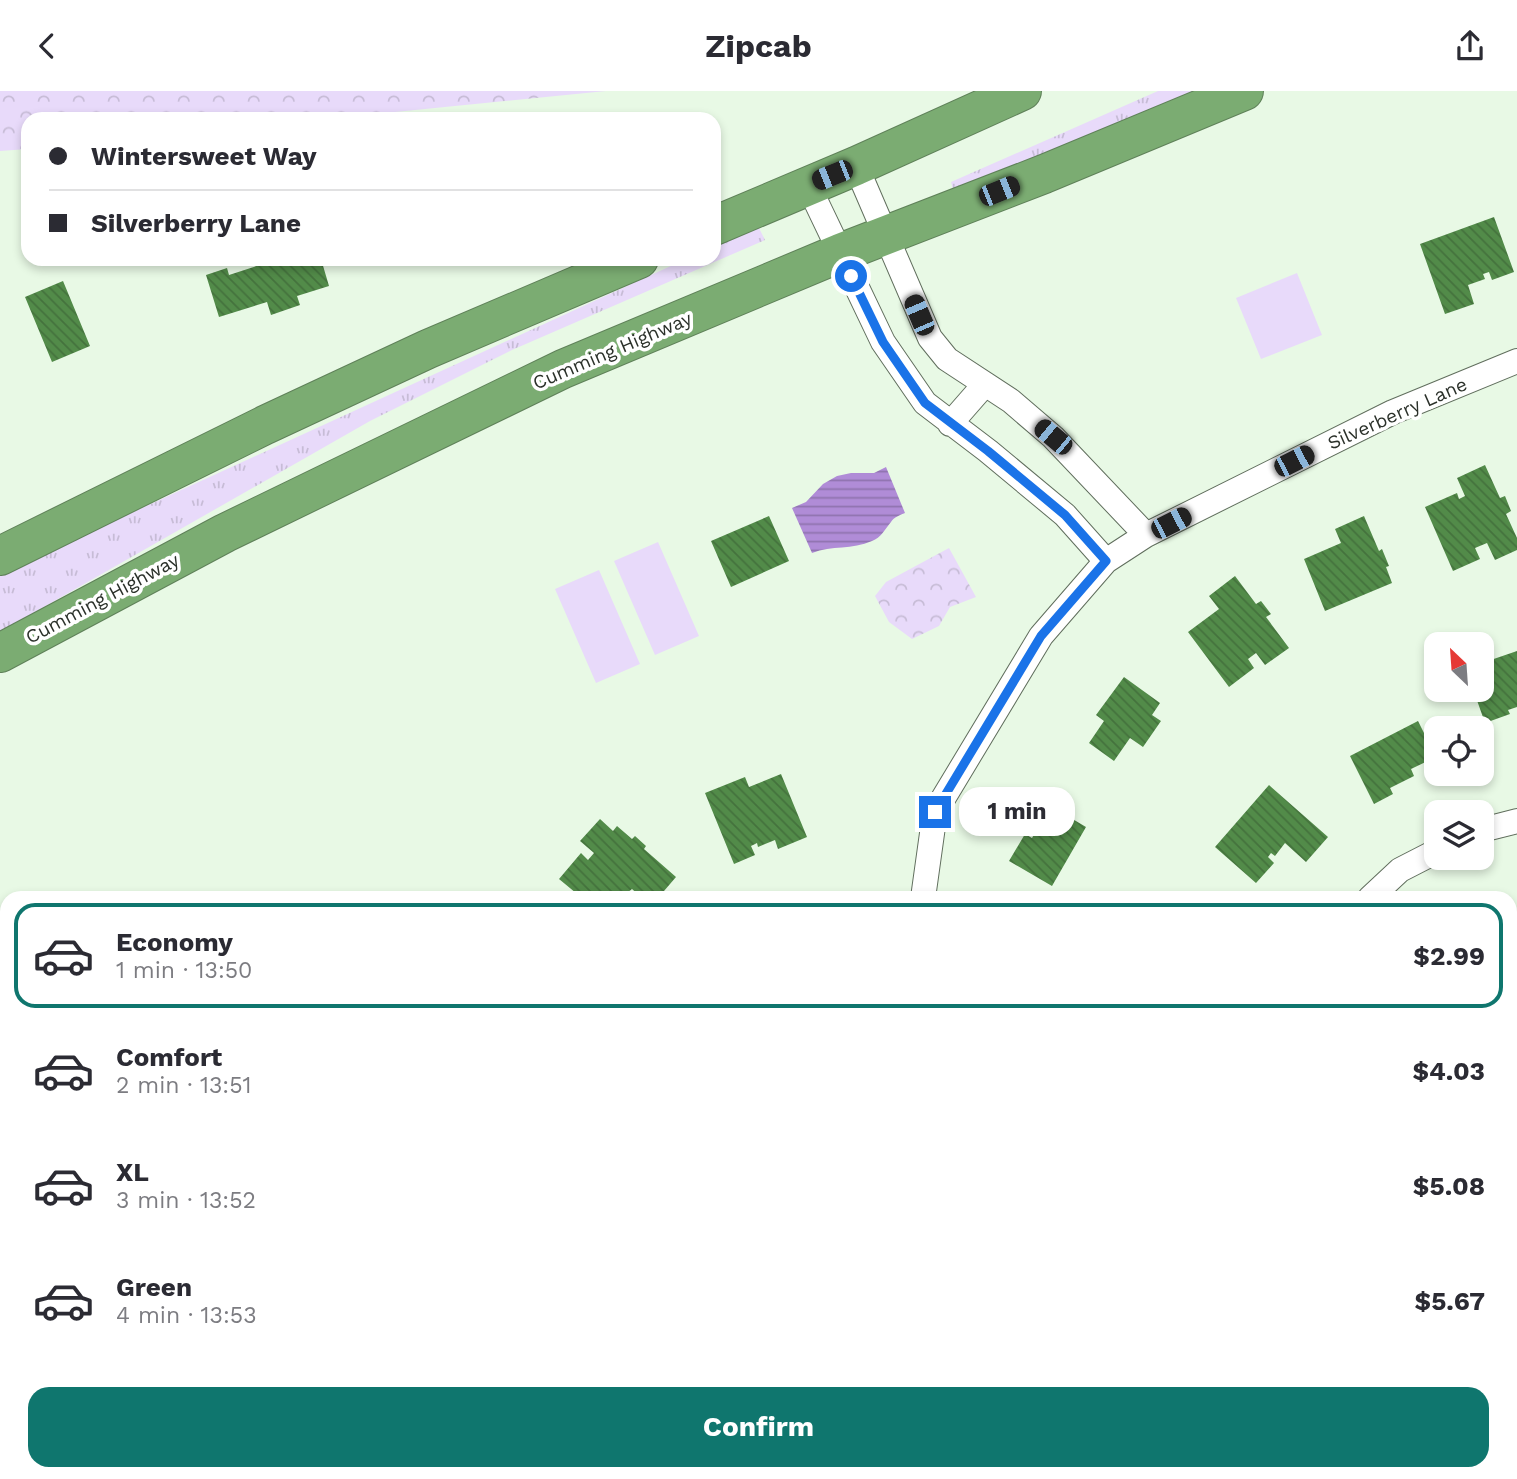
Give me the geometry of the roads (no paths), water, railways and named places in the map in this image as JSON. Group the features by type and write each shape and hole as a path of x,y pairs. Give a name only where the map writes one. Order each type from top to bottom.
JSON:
{"highway":[{"path":"721,223 1022,91"},
{"name":"Cumming Highway","path":"0,653 225,533 563,369 840,253 1044,174 1244,91"},
{"path":"0,556 265,425 428,349 623,266"}],"street":[{"path":"856,166 930,338 947,359 1010,401 1053,437 1146,535"},
{"path":"808,185 883,342 925,403 1065,515 1106,561"},
{"name":"Silverberry Lane","path":"924,891 935,812 1041,636 1106,561 1146,535 1393,412 1517,361"},
{"path":"950,423 985,384"},
{"path":"1494,827 1517,821"},
{"path":"1378,891 1400,870 1424,858"}]}
